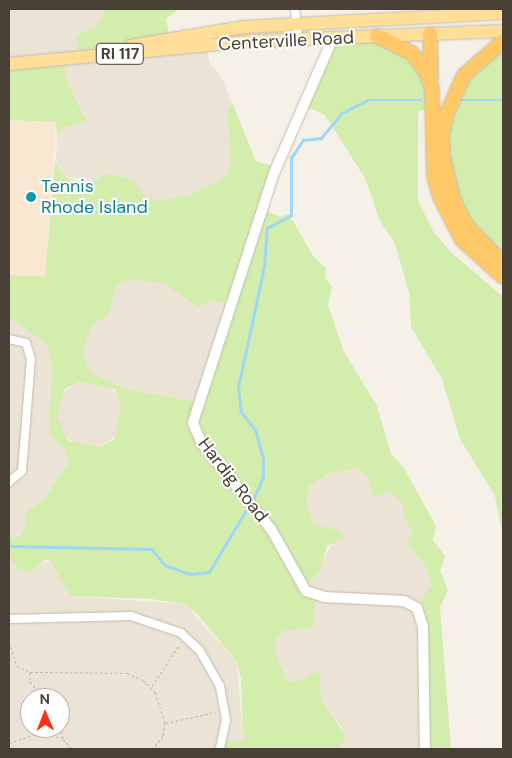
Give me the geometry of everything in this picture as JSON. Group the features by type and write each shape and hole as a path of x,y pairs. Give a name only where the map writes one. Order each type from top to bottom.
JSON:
{"highway":[{"path":"430,34 432,154 440,197 462,240 503,277"},
{"path":"377,36 412,53 432,89"},
{"path":"503,42 464,75 447,112 442,134 443,157 454,202 472,232 503,264"}],"main road":[{"name":"Centerville Road","path":"70,58 201,32 296,22 428,12 503,13"},
{"path":"428,12 430,34"},
{"name":"Centerville Road","path":"9,64 298,40 503,31"}],"street":[{"path":"295,9 298,40"},
{"name":"Hardig Road","path":"333,38 282,150 195,410 198,436 254,506 306,591 319,597 404,600 417,608 423,627 425,749"},
{"path":"9,339 26,343 31,360 22,471 19,478 9,482"},
{"path":"9,619 131,616 163,624 186,636 211,666 225,713 220,749"}],"path":[{"path":"152,687 186,636"},
{"path":"9,642 18,666 30,672 127,673 152,687 165,723 163,736 153,749"},
{"path":"30,672 30,681 35,688"},
{"path":"165,723 225,713"},
{"path":"9,743 24,738"},
{"path":"63,738 72,749"}],"shaded area":[{"path":"9,9 107,9 96,27 76,36 206,47 210,64 221,76 231,101 227,111 231,163 225,178 190,195 157,201 143,195 135,181 109,173 93,181 64,176 56,160 57,138 62,128 86,121 85,115 66,79 65,59 9,63"},
{"name":"Tennis Rhode Island","path":"9,120 56,122 45,278 9,275"},
{"path":"132,279 152,280 231,305 196,402 127,389 91,373 83,354 91,326 108,315 117,285"},
{"path":"9,318 46,343 52,363 49,434 66,451 68,463 45,498 24,513 26,524 20,536 9,538"},
{"path":"90,381 103,384 113,391 120,401 123,414 120,427 113,437 103,444 90,447 77,444 67,437 60,427 57,414 60,401 67,391 77,384"},
{"path":"356,468 367,475 373,498 390,491 403,504 403,516 412,531 407,544 425,565 432,586 417,605 425,749 339,749 343,729 321,698 320,672 296,682 287,680 276,655 276,638 340,531 312,523 307,505 309,486 330,473"},
{"path":"9,555 17,568 25,570 50,561 71,596 185,604 237,662 243,741 224,741 220,749 9,749"}],"green space":[{"path":"107,9 179,9 166,19 172,47 79,56 76,36 96,27"},
{"path":"368,38 421,61 428,110 418,111 418,201 433,231 450,251 503,297 503,536 495,496 460,439 442,379 411,327 409,292 395,244 379,219 366,180 325,115 307,107 331,42"},
{"path":"503,41 503,264 462,217 445,135 454,96"},
{"path":"65,58 66,79 87,121 62,128 57,138 56,122 9,120 9,63"},
{"path":"232,102 256,161 275,167 264,210 280,217 289,214 313,256 326,268 325,278 332,287 328,305 344,352 377,406 391,454 404,468 436,526 433,540 445,556 440,571 448,590 440,607 451,749 425,749 423,622 417,605 432,585 425,565 407,544 412,531 403,516 403,504 390,491 373,498 367,475 356,468 330,473 309,486 307,505 312,523 340,531 345,538 327,546 319,572 305,587 315,596 313,628 284,630 276,638 276,655 287,680 296,682 320,671 321,698 346,736 339,749 220,749 224,741 243,741 241,679 237,662 197,614 185,604 151,599 71,596 50,561 46,559 29,573 17,568 9,555 9,538 20,536 26,524 24,513 45,498 68,463 66,451 49,434 52,363 46,343 9,318 9,275 45,277 55,160 64,176 77,181 93,181 109,173 135,181 143,195 157,201 190,195 225,178 231,163 227,111","holes":["132,279 165,284 198,307 212,300 231,305 196,402 127,389 91,373 83,354 91,326 108,315 117,285","80,382 115,389 121,405 114,440 99,447 68,441 57,417 65,389"]}],"waterway":[{"path":"253,500 263,477 263,459 255,430 241,413 238,388 264,267 267,228 291,215 291,158 303,140 321,138 342,113 368,100 421,100"},
{"path":"459,100 503,100"},
{"path":"9,546 152,549 165,565 190,574 209,572 248,507"}],"place":[{"name":"Tennis Rhode Island","path":"31,197"}]}
